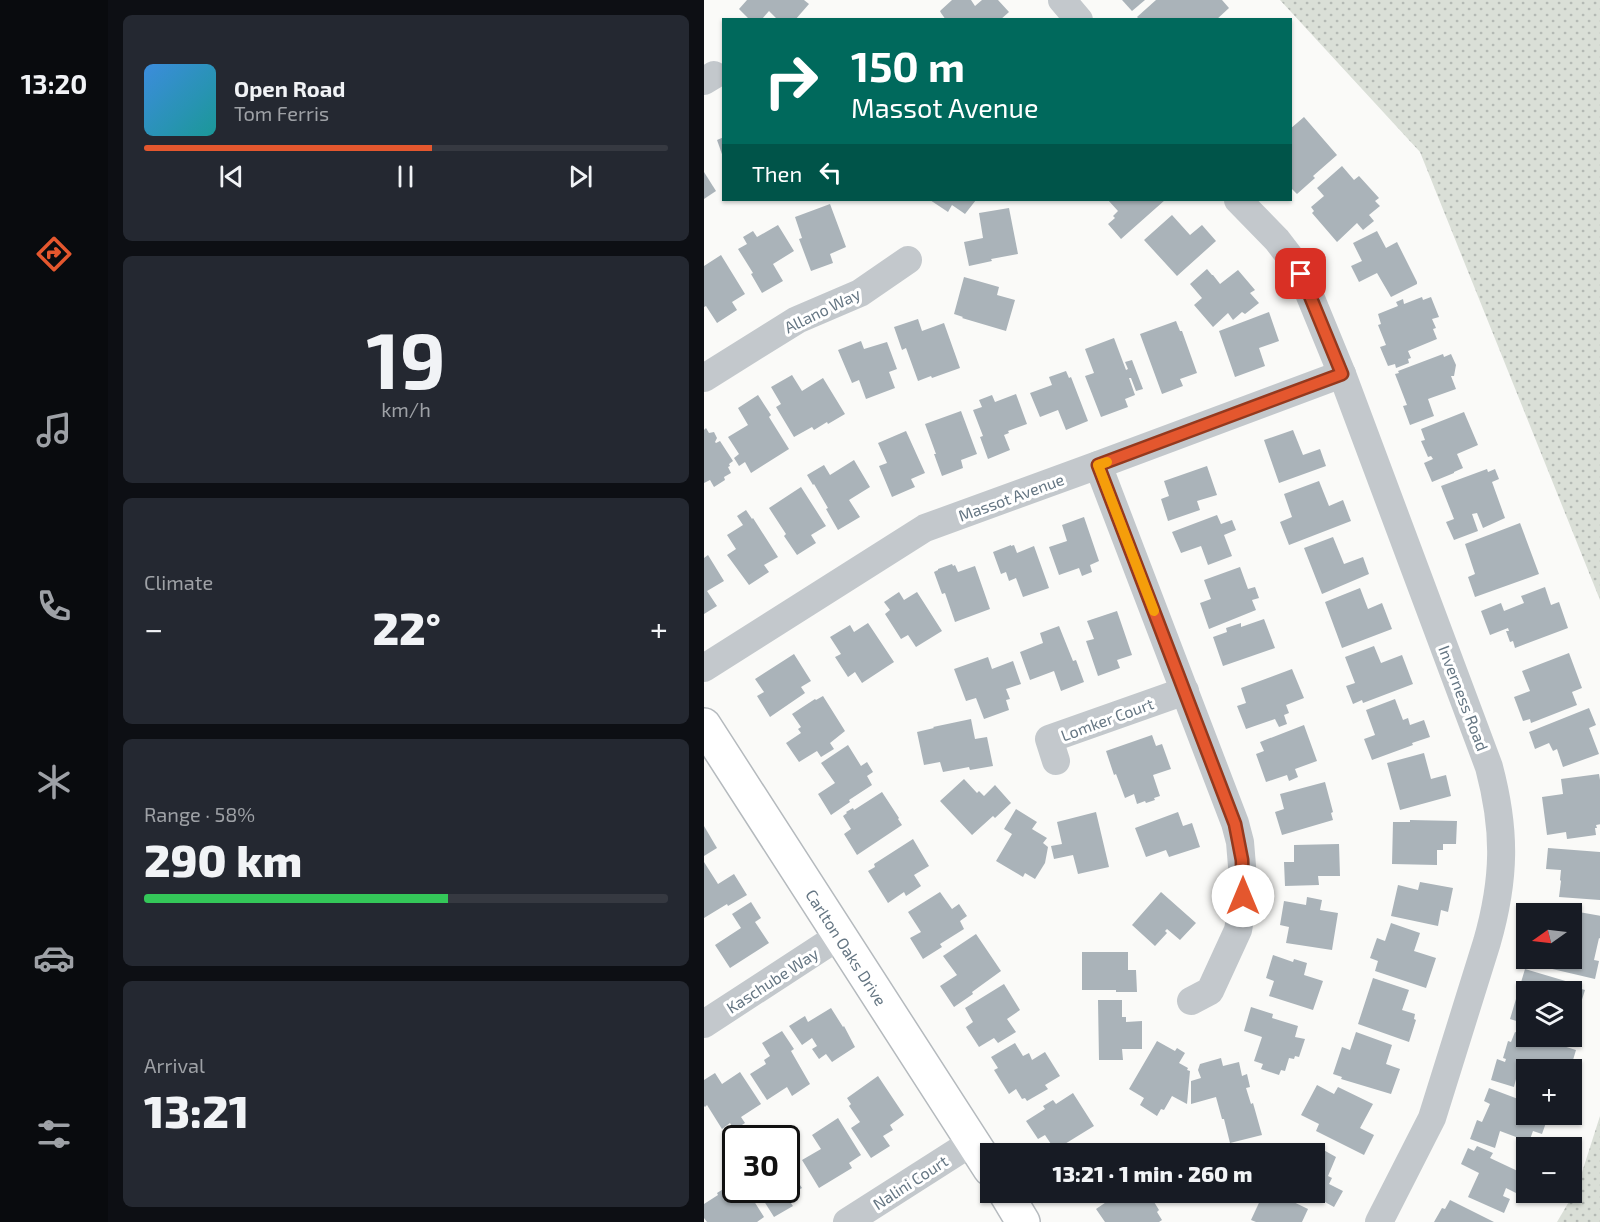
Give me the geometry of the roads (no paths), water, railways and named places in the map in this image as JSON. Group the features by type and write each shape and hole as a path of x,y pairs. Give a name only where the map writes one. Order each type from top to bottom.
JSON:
{"main road":[{"name":"Carlton Oaks Drive","path":"704,725 980,1152"},
{"path":"1012,1203 1023,1222"}],"street":[{"path":"1062,0 1077,18"},
{"name":"Inverness Road","path":"1239,201 1277,240 1301,274 1342,374 1490,767 1501,832 1500,888 1494,916 1432,1118 1379,1222"},
{"name":"Allano Way","path":"704,378 797,320 860,293 908,260"},
{"name":"Massot Avenue","path":"704,668 925,528 1342,374"},
{"path":"1098,465 1240,842 1244,878 1238,930 1210,991 1192,1001"},
{"name":"Lomker Court","path":"1056,761 1049,740 1185,691"},
{"name":"Kaschube Way","path":"704,1024 839,936"},
{"name":"Nalini Court","path":"847,1222 974,1141"}]}
